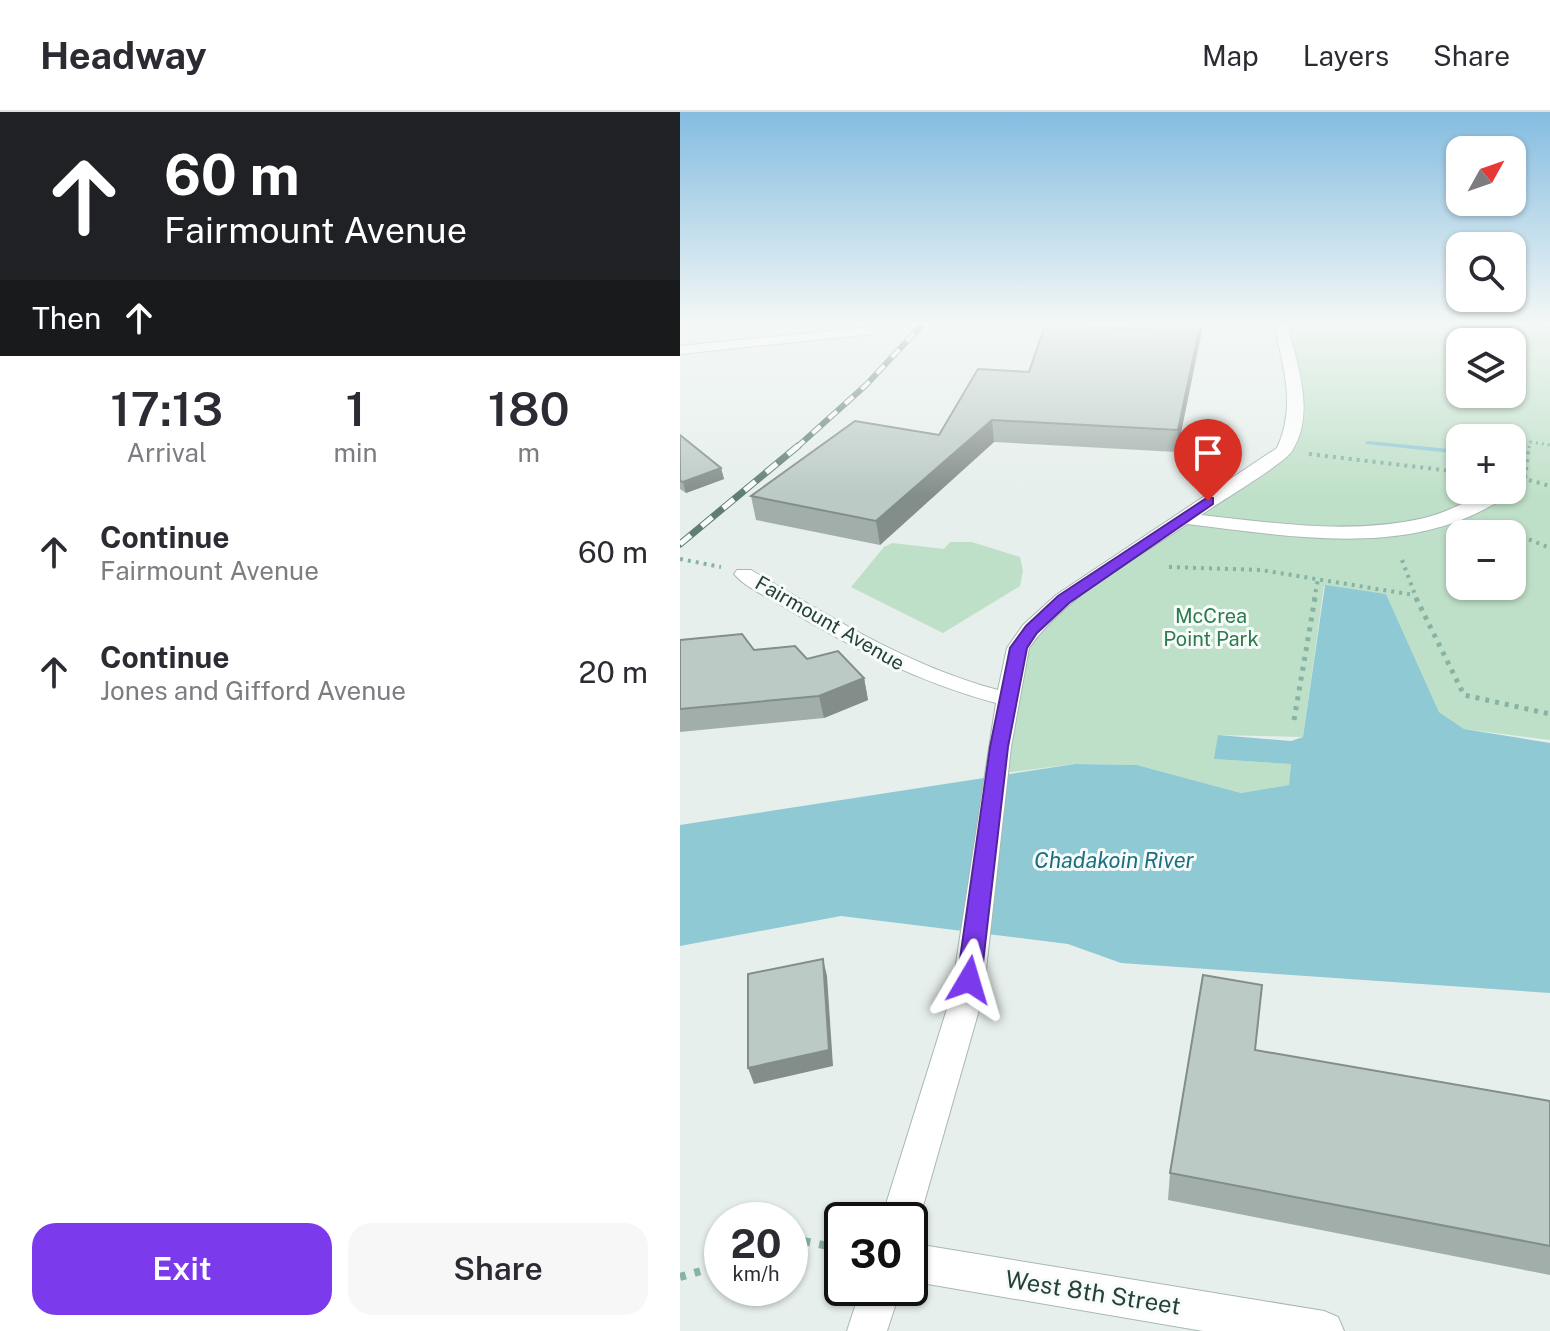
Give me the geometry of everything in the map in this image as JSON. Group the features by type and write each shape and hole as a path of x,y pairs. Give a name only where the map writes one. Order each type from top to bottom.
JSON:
{"street":[{"path":"905,1202 967,996 999,747 1018,648 1031,630 1063,599 1284,451 1294,432 1298,415 1293,382"},
{"path":"1183,518 1307,533 1375,534 1402,531 1477,504"},
{"name":"Fairmount Avenue","path":"734,572 906,668 965,690 1007,699"},
{"name":"West 8th Street","path":"928,1265 1324,1331"},
{"path":"867,1331 875,1306"}],"path":[{"path":"1526,453 1530,442 1550,445"},
{"path":"1284,451 1446,470"},
{"path":"1526,538 1550,548"},
{"path":"680,559 700,565 716,564 734,572"},
{"path":"1402,560 1414,595 1464,695 1550,714"},
{"path":"1169,567 1197,565 1318,579 1414,595"},
{"path":"1294,720 1318,579"},
{"path":"680,1277 704,1270"}],"green space":[{"name":"McCrea Point Park","path":"1285,382 1446,382 1446,408 1526,408 1526,382 1550,382 1550,740 1464,729 1439,712 1386,594 1324,586 1303,737 1218,735 1215,759 1291,764 1289,785 1241,793 1137,765 1075,764 995,774 1018,648 1063,599 1284,451 1294,432"},
{"path":"950,542 972,542 1020,557 1023,571 1020,586 943,633 851,587 884,547 892,543 944,549"}],"water":[{"name":"Chadakoin River","path":"1325,585 1386,594 1439,712 1464,729 1550,743 1550,993 1121,963 1068,944 841,916 680,946 680,825 1075,764 1137,765 1241,793 1289,785 1291,764 1214,759 1218,735 1291,741 1303,737"}],"building":[{"path":"970,382 1188,382 1178,430 992,420 876,521 751,496 855,421 939,435"},
{"path":"680,435 721,468 680,481"},
{"path":"742,634 754,650 795,646 807,659 838,651 864,678 819,696 680,709 680,640"},
{"path":"823,959 829,1050 748,1068 748,974"},
{"path":"1203,975 1262,985 1255,1050 1550,1101 1550,1246 1170,1173"}],"waterway":[{"path":"1368,443 1446,451"}],"railway":[{"path":"796,448 869,382"},
{"path":"680,544 798,446"}],"route":[{"path":"969,980 999,747 1018,648 1031,630 1063,599 1208,501"}]}
